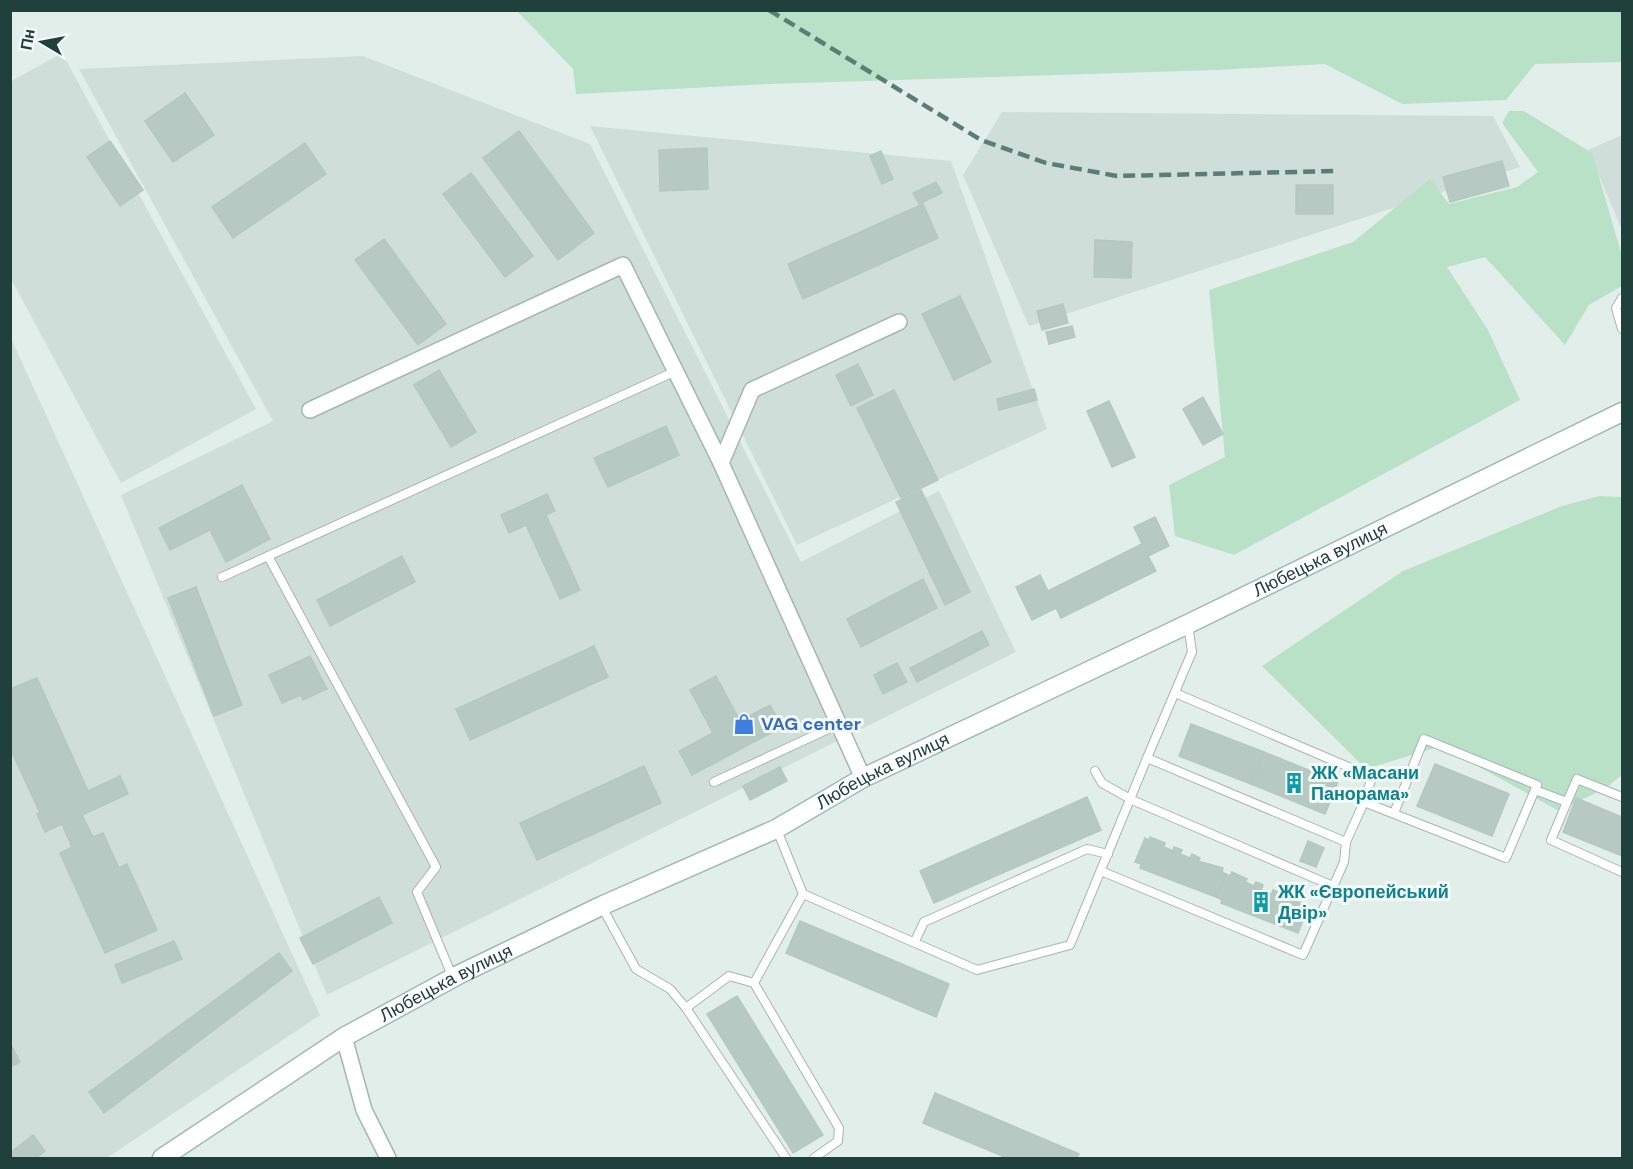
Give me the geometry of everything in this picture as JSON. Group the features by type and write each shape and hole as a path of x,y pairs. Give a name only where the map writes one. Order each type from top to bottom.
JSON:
{"main road":[{"name":"Любецька вулиця","path":"162,1158 344,1037 453,978 601,906 776,829 863,778 1188,624 1623,412"}],"street":[{"path":"310,410 623,265 721,463 863,778"},
{"path":"721,463 752,390 899,322"},
{"path":"344,1037 364,1110 388,1158"}],"lane":[{"path":"1623,298 1616,308 1623,328"},
{"path":"222,577 676,371"},
{"path":"268,556 436,867 417,892 453,978"},
{"path":"776,829 803,894 977,970 1070,945 1192,652 1188,624"},
{"path":"1101,871 1303,955 1344,862 1346,842 1364,802 1372,777 1175,693"},
{"path":"714,782 839,724"},
{"path":"1364,802 1506,858 1537,785 1424,739 1394,813"},
{"path":"1147,758 1346,842"},
{"path":"1095,771 1102,783 1132,800 1333,886"},
{"path":"1623,797 1576,778 1551,840 1623,872"},
{"path":"1535,790 1567,802"},
{"path":"915,941 924,922 1087,849 1108,854"},
{"path":"754,983 803,894"},
{"path":"601,906 636,969 670,989 686,1008 786,1158"},
{"path":"686,1008 729,976 754,983 838,1128 838,1141 814,1158"}],"shaded area":[{"path":"62,53 256,409 121,483 11,279 10,82"},
{"path":"363,56 590,144 801,562 939,491 1016,652 327,995 121,495 273,421 79,69"},
{"path":"1002,112 1493,116 1520,167 1029,326 963,175"},
{"path":"590,126 951,161 1047,429 797,545"},
{"path":"1622,135 1622,230 1588,150"},
{"path":"10,336 320,1015 107,1158 11,1158"}],"green space":[{"path":"516,10 1622,10 1622,62 1535,64 1506,100 1402,104 1325,64 1215,70 770,84 576,94 573,69"},
{"path":"1509,111 1524,111 1592,153 1622,256 1622,286 1589,305 1565,345 1485,257 1447,267 1488,330 1520,400 1234,555 1175,536 1169,485 1225,457 1209,290 1353,242 1430,179 1449,204 1517,187 1538,172 1502,123"},
{"path":"1599,496 1622,497 1622,775 1606,788 1559,811 1441,746 1366,769 1262,666 1403,571 1562,506"}],"building":[{"path":"185,93 214,135 173,162 145,121"},
{"path":"519,131 594,233 558,260 483,158"},
{"path":"110,141 143,190 120,206 87,157"},
{"path":"305,143 326,174 233,238 212,207"},
{"path":"707,148 708,189 660,191 659,150"},
{"path":"881,151 893,179 882,184 870,156"},
{"path":"1502,161 1509,186 1450,202 1443,177"},
{"path":"471,173 533,256 505,277 443,194"},
{"path":"936,182 942,193 919,204 913,193"},
{"path":"1296,185 1333,185 1333,214 1296,214"},
{"path":"923,204 938,238 803,299 788,264"},
{"path":"384,239 446,324 418,345 355,260"},
{"path":"1095,240 1132,242 1131,278 1094,277"},
{"path":"960,296 991,362 954,380 922,314"},
{"path":"1063,304 1068,323 1042,330 1037,311"},
{"path":"1072,326 1075,337 1049,344 1046,332"},
{"path":"858,364 873,395 851,406 836,375"},
{"path":"439,370 476,432 451,447 414,385"},
{"path":"1034,389 1037,400 999,410 997,399"},
{"path":"894,390 938,480 901,498 857,408"},
{"path":"1203,397 1223,434 1203,445 1183,409"},
{"path":"1109,401 1135,457 1112,467 1087,411"},
{"path":"666,426 679,455 608,487 594,458"},
{"path":"242,485 270,539 226,562 210,530 170,550 159,528"},
{"path":"921,490 970,592 945,605 896,502"},
{"path":"547,494 555,511 546,515 580,590 560,599 526,525 509,533 501,515"},
{"path":"1155,517 1169,546 1148,556 1156,571 1061,618 1056,608 1032,620 1016,587 1040,575 1048,591 1142,544 1134,527"},
{"path":"402,556 415,582 330,626 317,600"},
{"path":"923,579 937,608 861,647 847,619"},
{"path":"196,587 242,705 214,716 168,598"},
{"path":"982,631 989,645 917,682 910,668"},
{"path":"594,646 608,677 470,740 456,709"},
{"path":"310,656 327,689 303,700 301,695 282,703 269,675"},
{"path":"897,663 907,682 883,694 874,675"},
{"name":"VAG center","path":"716,676 740,721 770,705 782,727 692,775 679,751 713,733 690,690"},
{"path":"37,678 88,791 120,776 128,794 82,815 93,837 103,833 119,868 127,864 157,930 105,953 60,853 72,847 62,824 45,832 37,814 40,813 10,748 10,689"},
{"path":"1191,724 1264,752 1251,784 1179,756"},
{"name":"ЖК «Масани Панорама»","path":"1264,752 1338,782 1325,814 1251,784"},
{"path":"1435,764 1509,794 1492,836 1417,806"},
{"path":"644,766 661,803 537,860 520,823"},
{"path":"780,767 787,781 750,800 743,786"},
{"path":"1087,797 1101,830 934,903 920,871"},
{"path":"1576,798 1622,817 1622,856 1563,832"},
{"name":"ЖК «Європейський Двір»","path":"1150,837 1165,843 1164,847 1173,851 1174,847 1182,850 1180,854 1190,858 1192,854 1200,858 1198,861 1223,868 1222,872 1226,874 1216,897 1140,868 1141,864 1135,862 1145,838 1149,840"},
{"path":"1308,841 1324,848 1316,867 1300,861"},
{"name":"ЖК «Європейський Двір»","path":"1232,872 1247,879 1245,882 1254,886 1256,882 1263,885 1261,890 1272,894 1273,890 1281,893 1280,897 1305,904 1304,907 1308,908 1298,933 1221,903 1222,900 1216,897 1226,874 1230,876"},
{"path":"379,897 392,923 313,964 300,938"},
{"path":"800,921 949,984 936,1017 786,953"},
{"path":"174,941 182,959 122,983 115,965"},
{"path":"279,953 292,971 104,1113 89,1092"},
{"path":"737,996 823,1135 793,1153 707,1014"},
{"path":"10,1043 20,1062 10,1067"},
{"path":"935,1093 1079,1154 1077,1158 1007,1158 923,1123"},
{"path":"33,1135 45,1151 36,1158 10,1158 10,1153"}],"railway":[{"path":"769,10 981,140 1046,163 1117,176 1336,171"}],"place":[{"name":"VAG center","path":"744,724"},
{"name":"ЖК «Масани Панорама»","path":"1294,783"},
{"name":"ЖК «Європейський Двір»","path":"1261,902"}]}
